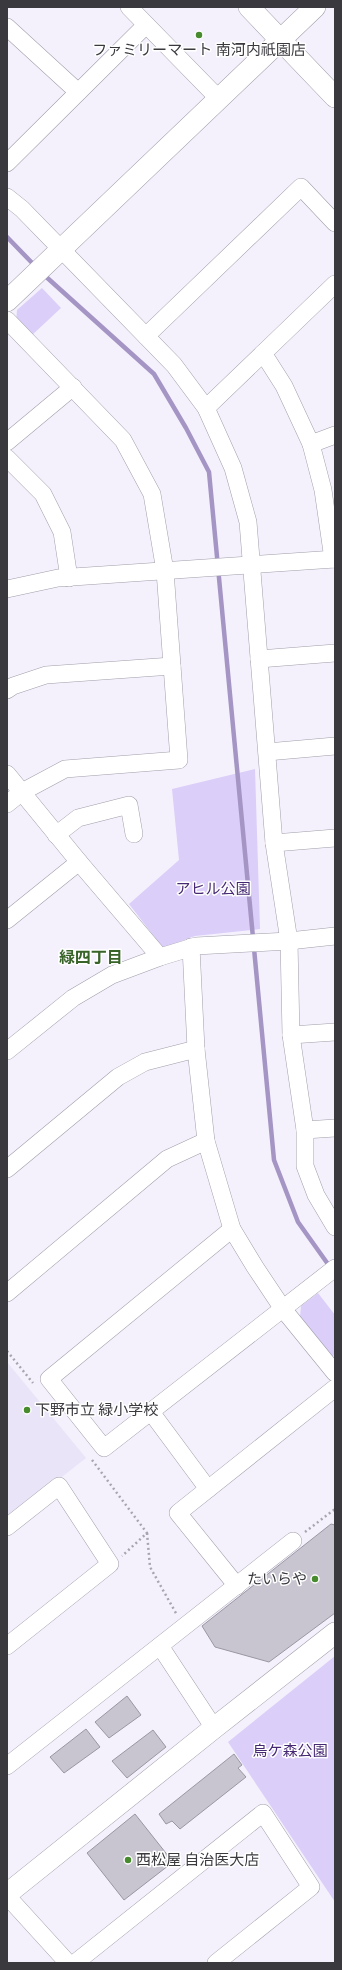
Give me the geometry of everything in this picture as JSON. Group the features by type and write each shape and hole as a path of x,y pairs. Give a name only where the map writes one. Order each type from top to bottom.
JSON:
{"street":[{"path":"129,7 218,98"},
{"path":"249,7 335,97"},
{"path":"7,301 315,7"},
{"path":"7,163 146,25"},
{"path":"7,27 78,92"},
{"path":"146,336 301,187 335,223"},
{"path":"7,197 22,209 56,254 146,336 174,365 206,408 232,468 248,522 274,843 289,940 291,1035 305,1130 306,1166 316,1196 335,1227"},
{"path":"206,408 335,284"},
{"path":"7,320 123,440 152,494 165,571 179,760 65,769 22,792 7,804"},
{"path":"7,589 69,578 334,559 323,490 310,444 284,386 263,353"},
{"path":"7,442 73,388"},
{"path":"310,444 335,435"},
{"path":"7,458 43,494 62,532 69,578"},
{"path":"259,659 335,653"},
{"path":"7,690 13,686 46,675 172,666"},
{"path":"267,752 335,746"},
{"path":"7,774 56,835 160,957"},
{"path":"56,835 78,818 128,805 134,834"},
{"path":"274,843 335,838"},
{"path":"7,920 79,862"},
{"path":"7,1051 73,998 112,975 160,957 196,946 335,936"},
{"path":"190,947 196,1049 206,1141 232,1229 283,1309 335,1373"},
{"path":"291,1035 335,1032"},
{"path":"7,1169 118,1077 145,1062 196,1049"},
{"path":"305,1130 335,1128"},
{"path":"7,1293 167,1160 206,1141"},
{"path":"232,1229 49,1379 104,1448 335,1268"},
{"path":"237,1586 178,1513 335,1388"},
{"path":"151,1412 208,1489"},
{"path":"7,1527 59,1486 110,1564 7,1646"},
{"path":"7,1766 293,1541"},
{"path":"68,1963 7,1895 214,1728 335,1633"},
{"path":"160,1646 214,1728"},
{"path":"75,1963 264,1813 311,1887 216,1963"}],"path":[{"path":"7,1351 38,1388"},
{"path":"91,1458 147,1533 150,1567 184,1627"},
{"path":"293,1541 335,1509"},
{"path":"110,1564 118,1560 147,1533"}],"shaded area":[{"name":"下野市立 緑小学校","path":"7,1362 86,1458 7,1520"}],"green space":[{"path":"42,288 61,308 31,336 16,322 17,310"},
{"name":"アヒル公園","path":"255,769 260,929 195,936 163,948 129,904 179,860 172,789"},
{"path":"318,1293 335,1315 335,1354 332,1357 300,1317 301,1306"},
{"name":"烏ケ森公園","path":"335,1656 335,1902 228,1742"}],"building":[{"path":"331,1524 335,1525 335,1613 269,1662 215,1647 202,1626"},
{"path":"127,1696 141,1715 109,1738 95,1722"},
{"path":"86,1729 100,1747 64,1773 50,1757"},
{"path":"153,1730 166,1747 127,1778 112,1761"},
{"path":"234,1754 242,1765 238,1768 246,1777 180,1829 172,1821 166,1824 159,1814"},
{"path":"135,1814 173,1862 124,1900 87,1853"}],"waterway":[{"path":"7,237 36,267"},
{"path":"43,274 154,374 186,428 209,472 274,1160 298,1222 330,1267"}],"place":[{"name":"ファミリーマート 南河内祇園店","path":"199,35"},
{"name":"下野市立 緑小学校","path":"27,1410"},
{"name":"たいらや","path":"315,1579"},
{"name":"西松屋 自治医大店","path":"128,1860"}],"district":[{"name":"緑四丁目","path":"91,957"}]}
